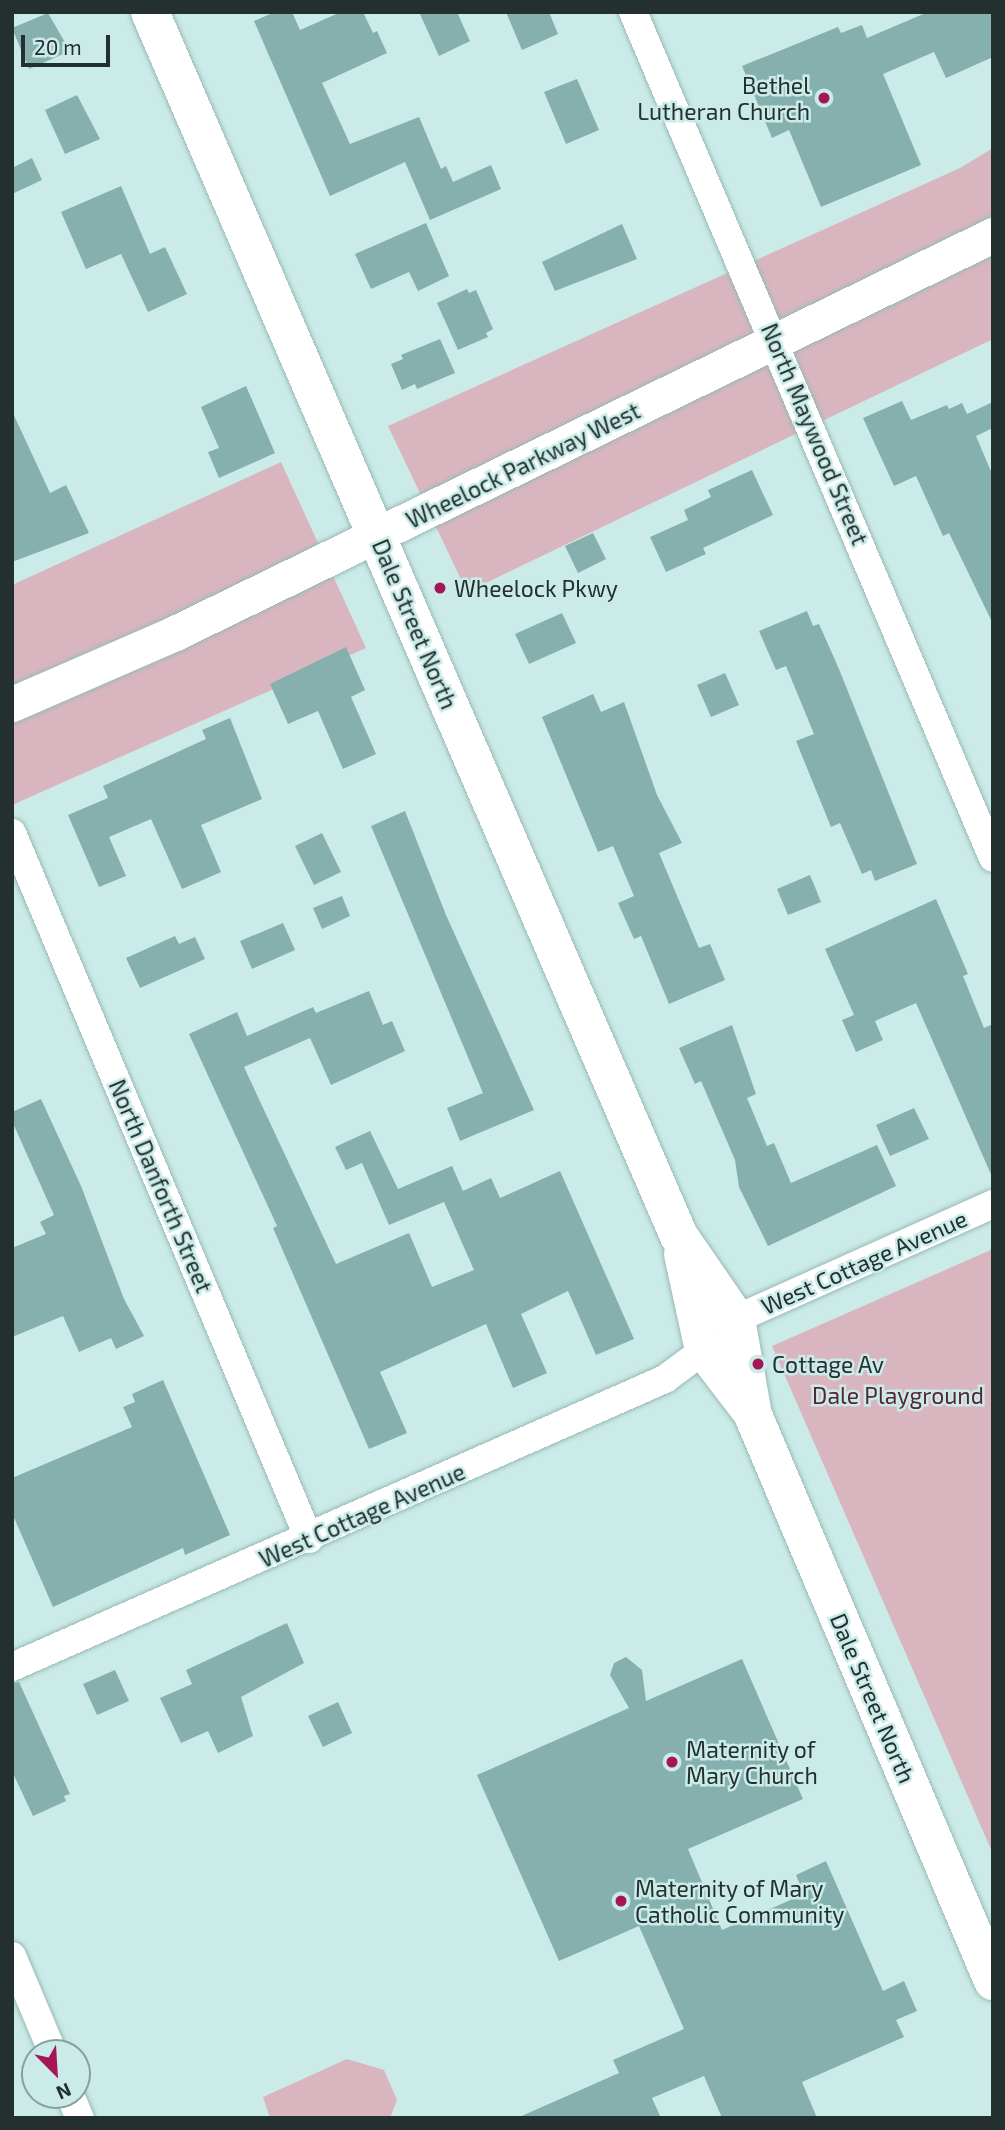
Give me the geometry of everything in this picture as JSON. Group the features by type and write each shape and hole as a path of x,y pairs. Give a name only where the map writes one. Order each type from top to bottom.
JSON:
{"main road":[{"name":"Dale Street North","path":"150,12 679,1236 704,1350 753,1415"},
{"name":"Dale Street North","path":"679,1236 736,1319 753,1415 993,1980"}],"street":[{"name":"North Maywood Street","path":"633,12 993,858"},
{"name":"Wheelock Parkway West","path":"12,704 175,633 993,235"},
{"name":"North Danforth Street","path":"12,833 309,1539"},
{"name":"West Cottage Avenue","path":"736,1319 993,1204"},
{"name":"West Cottage Avenue","path":"12,1667 309,1539 665,1380 704,1350"},
{"path":"12,1955 47,2039"}],"green space":[{"path":"993,148 993,339 467,592 388,426 960,168"},
{"path":"281,462 366,648 12,805 12,585"},
{"name":"Dale Playground","path":"993,1249 993,1854 772,1346"},
{"path":"347,2059 384,2070 397,2100 390,2118 270,2118 263,2097"}],"building":[{"path":"275,12 292,12 300,30 341,12 363,12 373,33 377,31 387,53 322,83 350,144 419,117 441,169 446,166 453,182 491,165 501,189 430,220 405,162 330,196 254,21"},
{"path":"419,12 457,12 470,41 439,56"},
{"path":"506,12 549,12 558,34 522,50"},
{"name":"Bethel Lutheran Church","path":"928,12 993,12 993,57 946,78 934,52 883,74 921,165 821,207 789,130 772,138 742,66 838,27 841,33 862,25 867,38"},
{"path":"48,13 70,51 29,69 12,28"},
{"path":"577,79 599,130 566,144 544,92"},
{"path":"77,95 100,139 65,154 45,110"},
{"path":"32,158 42,180 12,194 12,168"},
{"path":"121,186 150,254 165,247 187,294 148,312 121,254 86,269 61,212"},
{"path":"426,223 449,276 418,291 409,272 371,289 355,254"},
{"path":"622,224 637,259 555,291 542,262"},
{"path":"467,289 469,293 476,290 493,329 486,333 488,337 458,350 437,303"},
{"path":"440,339 455,373 417,389 415,384 402,390 391,364 403,359 401,355"},
{"path":"246,386 275,453 219,478 208,452 219,448 201,407"},
{"path":"902,401 911,420 947,405 949,409 962,403 967,414 993,402 993,428 976,436 993,476 993,624 949,533 943,536 916,476 894,486 863,418"},
{"path":"12,411 50,493 66,485 89,533 12,562"},
{"path":"752,470 773,515 703,548 706,554 666,572 650,537 688,520 684,510 711,497 708,490"},
{"path":"593,533 606,559 578,573 565,546"},
{"path":"807,611 813,626 819,624 839,669 917,864 875,881 871,870 862,874 840,823 831,827 796,741 814,734 786,666 776,670 759,631"},
{"path":"562,613 576,643 529,664 515,634"},
{"path":"346,647 365,690 351,697 376,754 343,769 318,711 288,724 270,684"},
{"path":"725,673 739,705 711,717 697,685"},
{"path":"593,694 601,712 624,702 657,795 682,843 659,853 699,948 710,944 725,980 669,1004 641,936 634,939 618,903 634,896 613,846 598,852 542,717"},
{"path":"230,718 262,799 201,825 221,872 182,889 151,819 109,837 126,876 99,887 68,815 108,798 103,786 206,739 202,730"},
{"path":"405,811 446,915 534,1110 460,1141 447,1108 483,1093 371,826"},
{"path":"322,833 341,872 314,885 295,846"},
{"path":"810,875 821,902 788,915 777,889"},
{"path":"342,896 350,916 322,929 313,908"},
{"path":"936,899 968,974 963,976 984,1028 993,1024 993,1179 916,1003 875,1021 883,1040 856,1052 842,1020 854,1015 825,949"},
{"path":"283,923 295,950 252,969 240,941"},
{"path":"175,936 179,944 195,937 205,959 140,988 126,958"},
{"path":"369,991 383,1025 392,1021 405,1051 331,1085 310,1038 244,1067 336,1264 409,1233 432,1287 474,1270 444,1202 389,1225 362,1163 346,1170 335,1147 370,1131 398,1189 452,1166 463,1191 491,1178 500,1198 560,1171 634,1339 596,1355 568,1291 521,1314 547,1373 513,1388 486,1324 380,1372 407,1433 369,1449 273,1228 277,1226 189,1034 237,1012 247,1036 313,1007 316,1013"},
{"path":"732,1025 756,1094 747,1098 767,1146 774,1143 791,1183 877,1145 896,1186 768,1246 739,1187 735,1160 701,1081 695,1084 679,1048"},
{"path":"41,1099 81,1186 124,1299 144,1336 116,1349 111,1338 79,1352 63,1316 12,1337 12,1248 46,1234 40,1222 54,1215 12,1121 12,1112"},
{"path":"914,1108 929,1139 890,1156 876,1125"},
{"path":"163,1380 230,1535 185,1555 183,1548 53,1607 12,1513 12,1478 132,1427 123,1407 135,1402 132,1394"},
{"path":"287,1623 304,1663 241,1697 253,1736 218,1753 208,1731 181,1743 160,1698 192,1684 186,1670"},
{"name":"Maternity of Mary Catholic Community","path":"626,1657 642,1670 646,1701 742,1659 803,1799 688,1849 722,1930 804,1894 796,1875 826,1861 883,1991 904,1981 917,2011 896,2020 904,2037 802,2082 817,2118 722,2118 704,2076 652,2098 661,2118 517,2118 619,2073 613,2060 684,2029 639,1926 559,1961 477,1775 629,1708 610,1675 614,1663"},
{"path":"115,1670 129,1701 97,1715 83,1684"},
{"path":"19,1682 70,1794 64,1796 66,1801 33,1816 12,1771 12,1683"},
{"path":"338,1702 352,1733 323,1747 308,1716"}],"place":[{"name":"Bethel Lutheran Church","path":"824,98"},
{"name":"Wheelock Pkwy","path":"440,588"},
{"name":"Cottage Av","path":"758,1364"},
{"name":"Maternity of Mary Church","path":"672,1762"},
{"name":"Maternity of Mary Catholic Community","path":"621,1901"}]}
